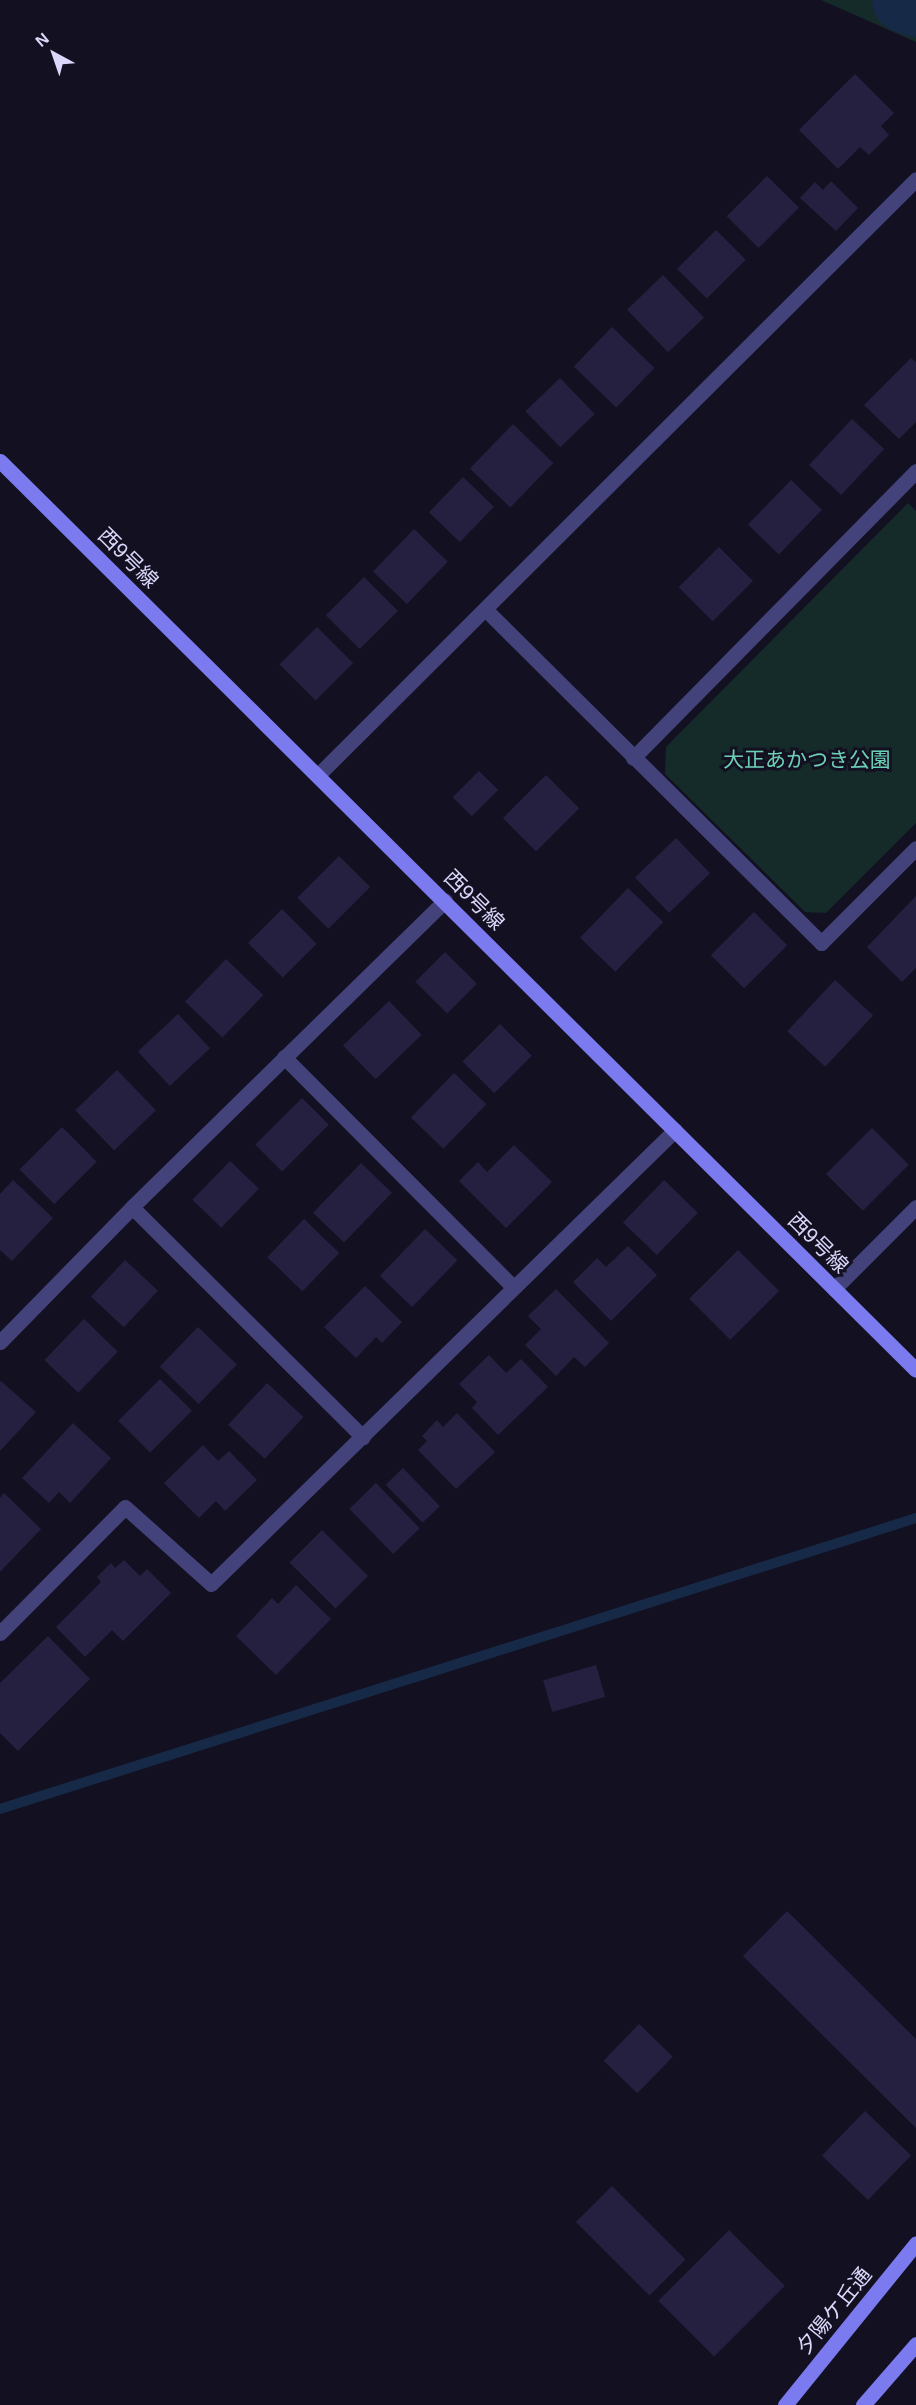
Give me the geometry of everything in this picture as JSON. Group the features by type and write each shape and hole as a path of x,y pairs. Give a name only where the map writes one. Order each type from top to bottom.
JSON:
{"street":[{"path":"318,775 916,179"},
{"name":"西9号線","path":"0,461 916,1370"},
{"path":"633,758 916,471"},
{"path":"485,609 821,943 916,848"},
{"path":"0,1342 132,1207 445,901"},
{"path":"284,1057 513,1287"},
{"path":"0,1633 125,1507 211,1584 675,1130"},
{"path":"132,1207 363,1437"},
{"path":"834,1289 916,1207"},
{"name":"夕陽ケ丘通","path":"785,2405 916,2243"},
{"path":"863,2405 916,2344"}],"green space":[{"path":"821,0 916,0 916,42"},
{"name":"大正あかつき公園","path":"908,503 916,511 916,823 826,913 805,912 665,774 666,747"}],"building":[{"path":"855,74 894,113 881,126 889,135 869,155 860,147 838,169 799,130"},
{"path":"767,176 799,208 759,248 727,216"},
{"path":"831,181 858,208 836,231 800,198 815,182 823,190"},
{"path":"716,230 746,260 707,299 677,269"},
{"path":"663,275 704,317 668,352 627,310"},
{"path":"612,327 654,368 616,408 574,367"},
{"path":"911,358 916,362 916,422 899,439 864,405"},
{"path":"560,378 595,414 560,447 525,411"},
{"path":"852,419 884,449 841,495 809,465"},
{"path":"513,424 553,463 510,507 470,469"},
{"path":"463,477 494,507 460,542 429,512"},
{"path":"791,480 822,510 779,554 748,525"},
{"path":"414,529 448,562 407,604 373,571"},
{"path":"719,547 753,581 713,621 679,587"},
{"path":"364,577 398,611 360,649 326,615"},
{"path":"317,627 353,663 316,701 280,664"},
{"path":"479,771 498,790 472,816 453,797"},
{"path":"546,775 579,808 536,851 503,818"},
{"path":"676,838 710,873 669,913 635,878"},
{"path":"339,856 370,887 328,929 297,898"},
{"path":"628,888 663,922 615,972 580,938"},
{"path":"916,896 916,968 902,982 867,947"},
{"path":"282,909 317,944 283,978 248,943"},
{"path":"754,912 787,945 744,988 711,955"},
{"path":"445,952 477,984 447,1014 415,982"},
{"path":"226,959 263,995 222,1038 185,1001"},
{"path":"835,980 873,1015 825,1067 787,1031"},
{"path":"389,1001 422,1035 376,1079 343,1045"},
{"path":"178,1014 210,1048 170,1086 138,1052"},
{"path":"500,1024 532,1056 494,1093 463,1061"},
{"path":"117,1070 156,1110 114,1151 75,1110"},
{"path":"454,1073 486,1104 443,1149 411,1118"},
{"path":"302,1098 329,1125 282,1172 255,1145"},
{"path":"62,1127 97,1162 54,1204 20,1169"},
{"path":"872,1128 909,1165 863,1211 826,1174"},
{"path":"514,1145 552,1182 506,1228 459,1181 478,1162 487,1172"},
{"path":"230,1161 259,1189 221,1228 192,1200"},
{"path":"361,1163 392,1193 344,1243 313,1213"},
{"path":"13,1180 53,1218 12,1261 0,1250 0,1194"},
{"path":"664,1180 698,1213 657,1255 623,1222"},
{"path":"304,1219 339,1253 302,1291 267,1257"},
{"path":"425,1229 457,1260 412,1307 380,1276"},
{"path":"628,1246 657,1275 611,1321 573,1282 597,1258 606,1267"},
{"path":"738,1250 779,1291 730,1340 689,1299"},
{"path":"125,1260 158,1291 124,1327 91,1297"},
{"path":"365,1286 402,1322 382,1343 376,1337 356,1358 324,1327"},
{"path":"556,1289 609,1343 585,1367 574,1357 556,1376 525,1345 541,1329 528,1316"},
{"path":"84,1319 118,1352 78,1393 44,1360"},
{"path":"198,1327 237,1365 199,1404 160,1367"},
{"path":"489,1355 506,1373 521,1359 548,1387 498,1435 472,1408 477,1402 459,1384"},
{"path":"160,1379 192,1411 150,1453 118,1421"},
{"path":"0,1382 36,1412 0,1451"},
{"path":"267,1383 304,1417 265,1459 228,1425"},
{"path":"457,1413 495,1452 456,1489 418,1450 427,1441 422,1436 437,1420 443,1427"},
{"path":"73,1423 111,1458 70,1503 59,1492 49,1503 22,1478"},
{"path":"203,1445 218,1461 229,1451 257,1480 225,1511 216,1501 199,1518 164,1483"},
{"path":"403,1468 440,1506 423,1523 386,1485"},
{"path":"376,1483 420,1528 393,1554 349,1509"},
{"path":"4,1493 41,1529 0,1572 0,1498"},
{"path":"322,1530 368,1576 335,1608 289,1563"},
{"path":"124,1560 140,1576 147,1569 171,1593 123,1641 112,1630 85,1657 56,1627 101,1582 97,1577 111,1563 115,1568"},
{"path":"296,1585 331,1619 276,1675 236,1636 272,1598 278,1604"},
{"path":"48,1636 90,1679 18,1751 0,1733 0,1683"},
{"path":"596,1665 605,1697 552,1712 543,1680"},
{"path":"787,1911 916,2039 916,2128 743,1956"},
{"path":"639,2024 673,2057 637,2093 604,2061"},
{"path":"865,2111 911,2155 868,2200 822,2156"},
{"path":"612,2186 686,2260 649,2296 576,2222"},
{"path":"729,2230 785,2286 714,2357 658,2301"}],"waterway":[{"path":"905,0 916,4"},
{"path":"0,1809 916,1518"}]}
